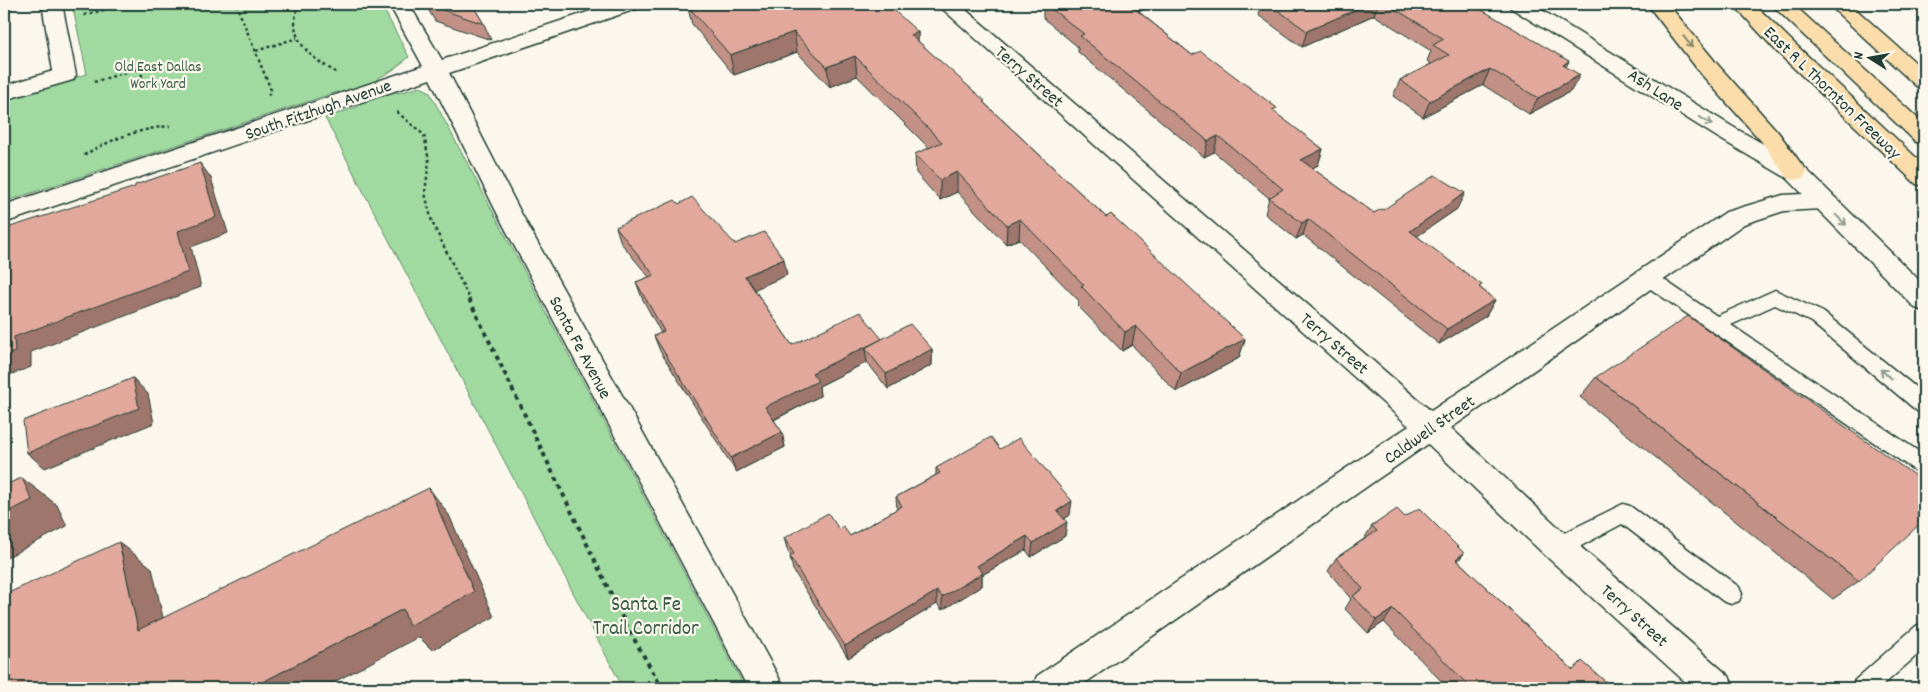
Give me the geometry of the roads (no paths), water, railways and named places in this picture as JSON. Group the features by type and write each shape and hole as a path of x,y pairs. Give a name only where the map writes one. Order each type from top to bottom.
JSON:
{"highway":[{"path":"1657,4 1710,70 1770,137 1795,172"},
{"name":"East R L Thornton Freeway","path":"1743,4 1786,48 1924,178"},
{"path":"1781,4 1924,137"},
{"path":"1797,4 1924,120"},
{"path":"1838,4 1924,81"}],"street":[{"path":"4,93 65,75 52,4"},
{"name":"Santa Fe Avenue","path":"399,4 436,69 514,221 766,688"},
{"name":"South Fitzhugh Avenue","path":"4,214 632,4"},
{"name":"Terry Street","path":"947,4 1430,428 1558,547 1718,688"},
{"name":"Ash Lane","path":"1518,4 1576,38 1742,144 1795,172"},
{"path":"1795,172 1924,301"},
{"name":"Caldwell Street","path":"1049,688 1735,218 1783,202 1822,201"}],"lane":[{"path":"1648,278 1924,466"},
{"path":"1717,324 1775,297 1817,317 1924,405"},
{"path":"1558,547 1623,513 1731,594"},
{"path":"1863,688 1924,634"}],"park label":[{"name":"Old East Dallas Work Yard","path":"158,74"},
{"name":"Santa Fe Trail Corridor","path":"646,615"}]}
